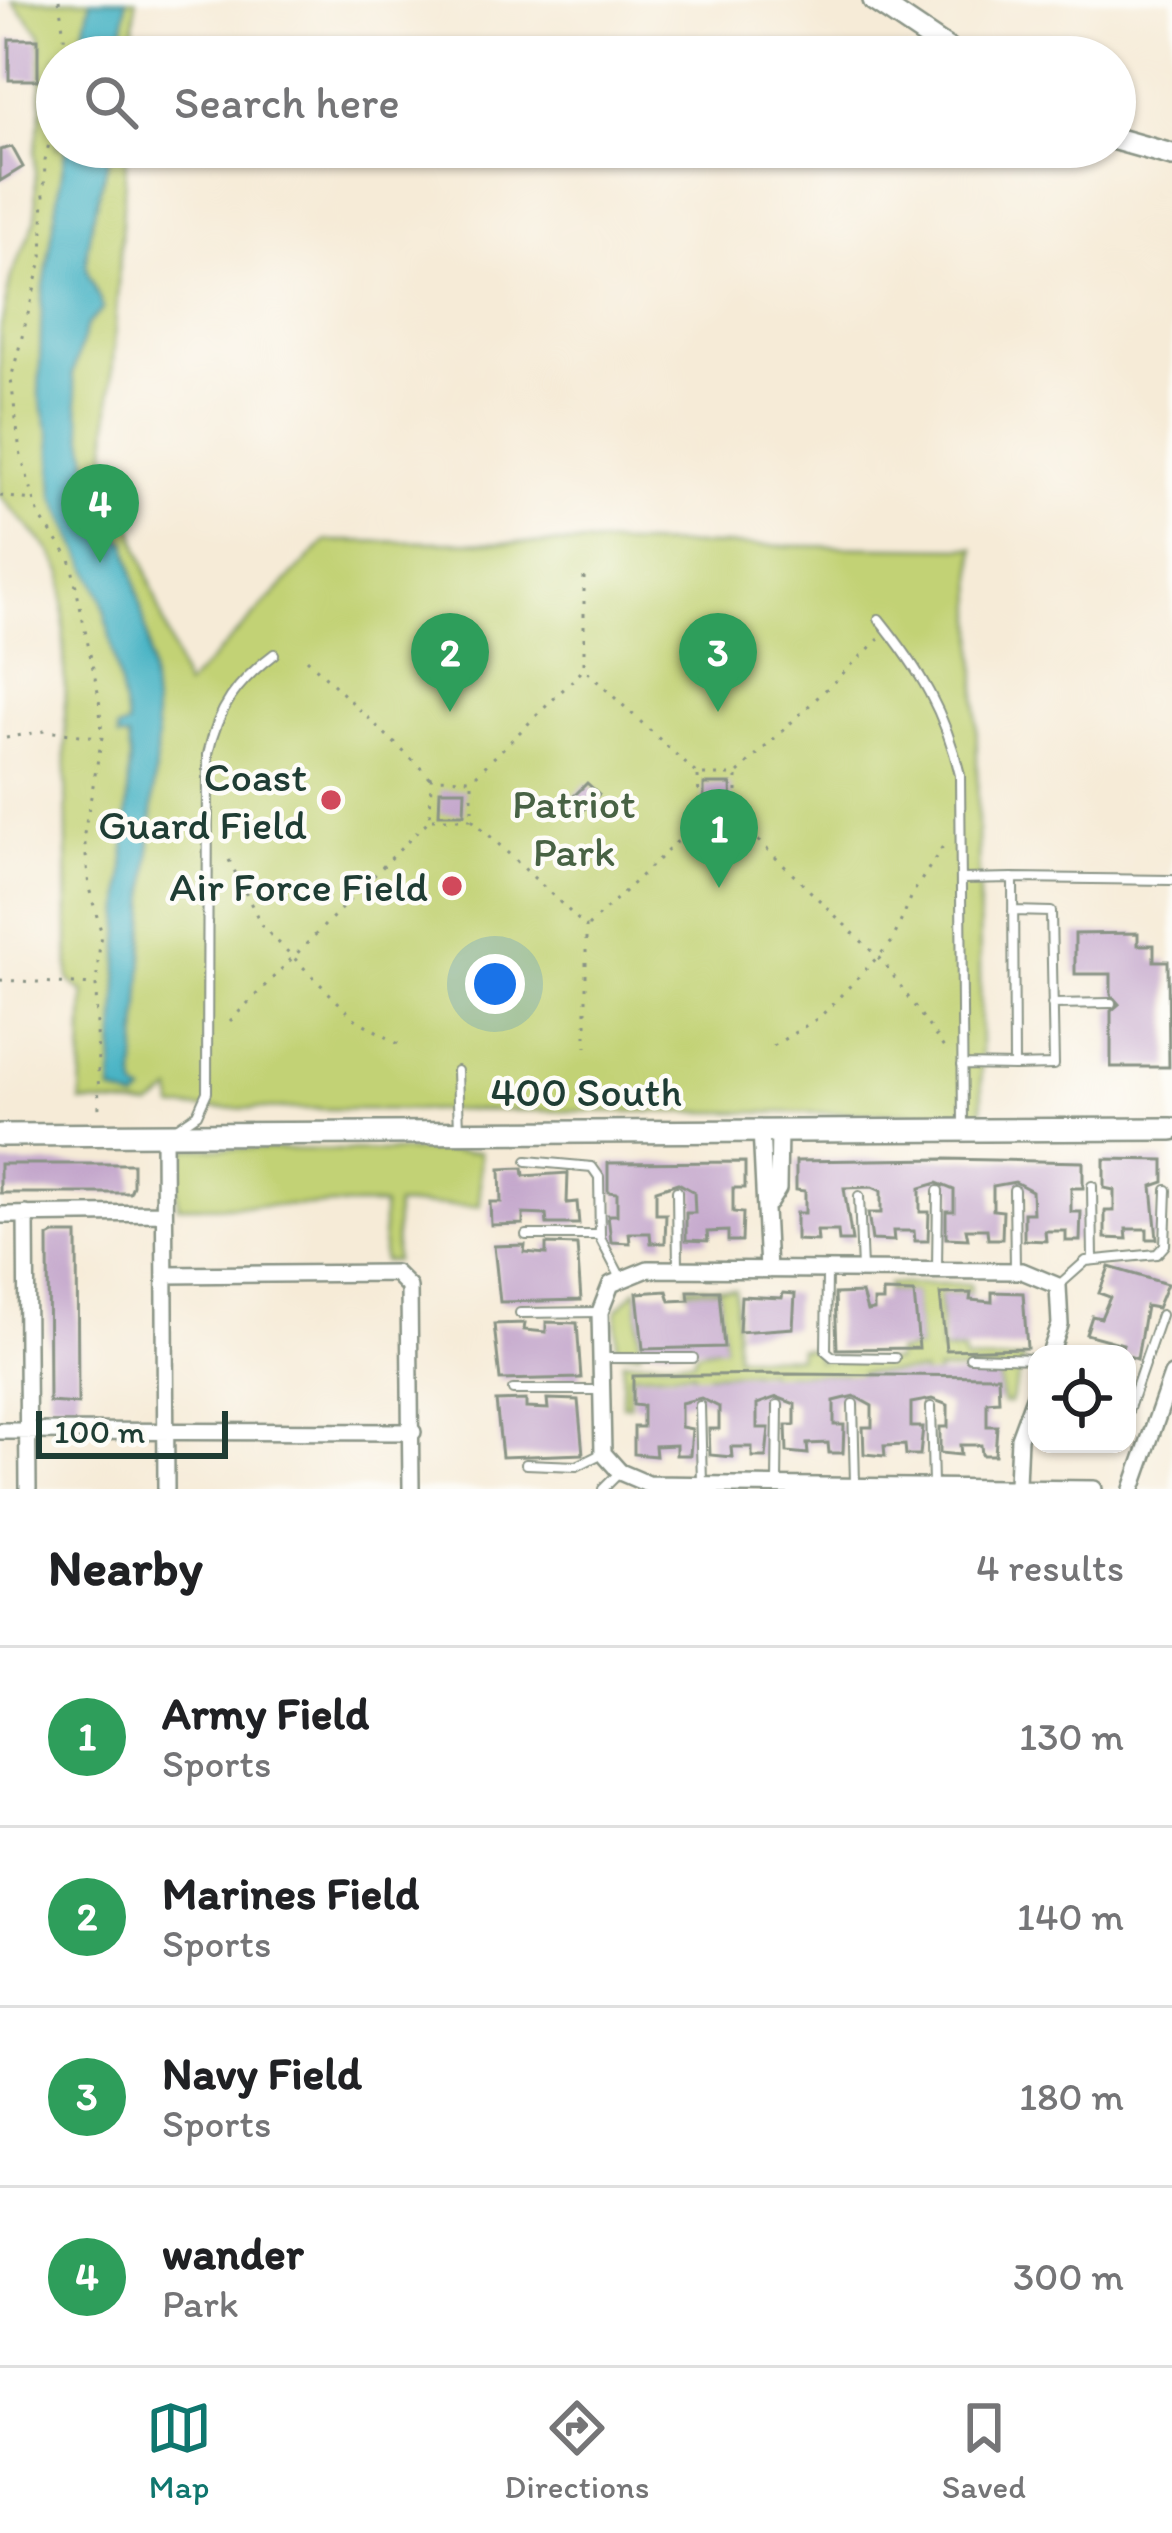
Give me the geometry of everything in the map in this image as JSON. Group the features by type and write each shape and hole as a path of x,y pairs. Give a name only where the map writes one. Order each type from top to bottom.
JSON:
{"street":[{"path":"874,0 928,36"},
{"path":"1136,145 1172,155"},
{"path":"768,1270 769,1203 778,1189 770,1129"},
{"name":"400 South","path":"0,1135 1172,1129"},
{"path":"164,1135 166,1489"},
{"path":"0,1215 164,1213"},
{"path":"26,1214 28,1489"},
{"path":"1054,1345 1060,1325 1058,1286 1015,1271 648,1269 617,1282 600,1312 603,1453 620,1472 648,1484 675,1487 855,1483 1094,1489"},
{"path":"164,1274 395,1274 410,1287 411,1489"},
{"path":"1132,1489 1172,1375"},
{"path":"1017,1484 1019,1438 1028,1414"},
{"path":"0,1431 413,1432"}],"lane":[{"path":"879,620 923,674 948,723 960,775 963,1127"},
{"path":"164,1135 206,1105 208,754 220,710 232,691 274,654"},
{"path":"1012,878 1014,1066"},
{"path":"961,879 1172,880"},
{"path":"962,1065 1054,1065 1051,912 1013,911"},
{"path":"1052,1004 1111,1003"},
{"path":"457,1071 459,1131"},
{"path":"527,1161 580,1162 592,1167 599,1177 600,1234 617,1282"},
{"path":"1092,1186 1093,1260"},
{"path":"1014,1190 1015,1271"},
{"path":"1058,1286 1093,1260 1157,1254 1165,1245 1167,1190"},
{"path":"677,1191 677,1269"},
{"path":"938,1191 938,1271"},
{"path":"859,1196 862,1270"},
{"path":"526,1235 600,1234"},
{"path":"827,1270 826,1352 833,1357 895,1358"},
{"path":"520,1313 600,1312"},
{"path":"1136,1388 1161,1315"},
{"path":"970,1357 1028,1355"},
{"path":"602,1358 693,1358"},
{"path":"513,1390 602,1390"},
{"path":"853,1404 855,1483"},
{"path":"777,1484 778,1405"},
{"path":"700,1406 702,1484"},
{"path":"931,1407 933,1484"},
{"path":"526,1464 577,1466 603,1453"},
{"path":"603,1489 620,1472"}],"path":[{"path":"59,0 64,36"},
{"path":"45,168 42,260 11,379 20,452 39,516 70,558 103,737 84,834 89,888 101,932 96,985 99,1111"},
{"path":"0,374 11,379"},
{"path":"0,496 34,500"},
{"path":"307,659 431,778 472,778 584,669 584,578"},
{"path":"584,669 698,775 737,775 879,639"},
{"path":"6,738 44,731 103,737"},
{"path":"698,775 700,820"},
{"path":"737,775 737,820"},
{"path":"230,1022 430,819 431,778"},
{"path":"472,778 472,819"},
{"path":"430,819 472,819 586,927 586,1047"},
{"path":"586,927 700,820 737,820 876,955 944,1048"},
{"path":"772,1046 820,1017 902,928 913,893 945,842"},
{"path":"229,860 262,926 354,1018 402,1046"},
{"path":"0,980 96,985"}],"green space":[{"name":"Patriot Park","path":"12,0 136,0 133,36 41,34"},
{"name":"Patriot Park","path":"36,146 36,168 126,168 107,451 185,687 326,541 974,548 982,1114 174,1108 172,1092 151,1107 81,1102 84,993 69,980 63,573 50,550 0,496 0,331 11,277 36,219 35,153"},
{"path":"188,1148 480,1152 480,1206 396,1205 395,1261 383,1261 383,1205 178,1206 176,1161"},
{"path":"888,1284 970,1284 971,1293 940,1295 941,1351 964,1352 965,1361 1024,1360 1010,1403 1002,1403 999,1371 937,1371 935,1396 924,1396 923,1372 861,1373 860,1396 848,1396 846,1375 786,1374 771,1396 768,1371 708,1374 706,1397 695,1397 693,1372 630,1374 629,1405 622,1405 623,1361 694,1360 696,1352 724,1346 719,1292 688,1291 688,1286 735,1289 736,1356 798,1357 799,1348 816,1350 817,1361 895,1361 896,1353 919,1348 914,1293 888,1292"},
{"path":"637,1289 640,1352 617,1351 617,1310"}],"water":[{"path":"91,0 126,0 123,36 83,36"},
{"path":"63,168 107,168 86,262 103,309 87,325 72,374 95,497 107,526 127,543 148,640 157,739 135,1081 137,1091 144,1094 137,1101 112,1092 130,758 128,738 118,738 117,730 128,726 102,598 54,496 51,437 39,396 42,299"}],"building":[{"path":"9,39 36,39 36,80 9,80"},
{"path":"12,147 23,167 0,181 0,150"},
{"path":"587,783 599,794 578,815 566,804"},
{"path":"704,784 731,784 732,809 704,810"},
{"path":"440,790 465,790 464,814 439,814"},
{"path":"1138,933 1138,945 1154,945 1154,961 1168,961 1169,1067 1111,1067 1111,1011 1119,1004 1111,995 1111,974 1075,974 1075,934"},
{"path":"1104,1159 1164,1160 1164,1182 1152,1186 1157,1239 1147,1239 1147,1229 1126,1229 1127,1239 1105,1238 1105,1211 1114,1211 1114,1190 1104,1188"},
{"path":"796,1161 1083,1162 1083,1188 1071,1188 1071,1212 1081,1212 1080,1241 1066,1241 1066,1231 1045,1231 1046,1241 1024,1240 1024,1213 1033,1213 1032,1191 1015,1182 993,1186 993,1210 1003,1211 1002,1239 988,1239 987,1229 966,1229 968,1239 946,1238 946,1211 954,1211 954,1190 937,1183 920,1188 920,1212 929,1212 928,1241 915,1241 914,1231 893,1231 894,1241 872,1240 868,1213 881,1213 881,1191 872,1187 844,1188 852,1241 839,1241 838,1231 817,1231 818,1241 796,1240 796,1213 805,1213 805,1191 796,1190"},
{"path":"745,1162 745,1188 733,1188 733,1212 743,1213 742,1241 728,1241 728,1231 707,1232 708,1241 686,1240 686,1213 695,1213 694,1192 678,1183 656,1190 656,1214 666,1214 665,1243 651,1243 650,1233 629,1233 630,1243 611,1242 608,1215 617,1215 617,1193 608,1192 608,1163"},
{"path":"0,1164 133,1164 133,1186 130,1193 0,1193"},
{"path":"523,1168 524,1176 568,1173 567,1203 577,1202 579,1224 547,1224 546,1215 523,1214 523,1224 491,1225 490,1202 501,1202 500,1169"},
{"path":"77,1234 78,1404 49,1402 48,1237"},
{"path":"546,1244 577,1245 581,1300 500,1302 494,1246 525,1245 524,1252 546,1254"},
{"path":"1109,1267 1167,1284 1157,1308 1146,1306 1137,1359 1136,1345 1086,1334 1092,1316 1101,1318 1110,1297 1099,1293"},
{"path":"667,1291 670,1301 689,1300 688,1291 719,1291 724,1347 643,1349 637,1293"},
{"path":"883,1292 914,1293 919,1348 837,1349 835,1294 862,1293 867,1311 874,1310 874,1301 883,1301"},
{"path":"992,1292 1023,1293 1027,1348 946,1350 940,1294 971,1293 970,1300 992,1302"},
{"path":"783,1293 795,1294 793,1328 739,1332 741,1296 782,1298"},
{"path":"546,1322 577,1323 581,1378 500,1380 494,1324 525,1323 524,1330 546,1332"},
{"path":"633,1376 998,1376 999,1401 987,1402 987,1426 997,1426 995,1455 982,1455 981,1445 960,1445 961,1455 940,1453 940,1427 948,1427 948,1405 932,1399 911,1403 911,1427 923,1427 920,1455 906,1455 905,1445 884,1446 885,1456 864,1454 863,1427 872,1427 872,1406 854,1396 834,1401 834,1425 844,1425 843,1453 829,1453 828,1443 807,1444 808,1454 787,1452 786,1425 795,1425 795,1404 777,1397 757,1404 757,1428 769,1428 766,1457 752,1457 752,1447 731,1447 732,1457 710,1455 709,1429 719,1429 719,1407 701,1398 681,1403 681,1427 692,1429 690,1455 676,1455 676,1445 655,1446 656,1456 634,1454 634,1427 643,1427 643,1406 633,1405"},
{"path":"547,1399 578,1400 583,1454 502,1457 496,1401 526,1400 526,1408 548,1409"}],"place":[{"name":"wander","path":"100,563"},
{"name":"Marines Field","path":"450,712"},
{"name":"Navy Field","path":"718,712"},
{"name":"Coast Guard Field","path":"331,800"},
{"name":"Air Force Field","path":"452,886"},
{"name":"Army Field","path":"719,888"}]}
